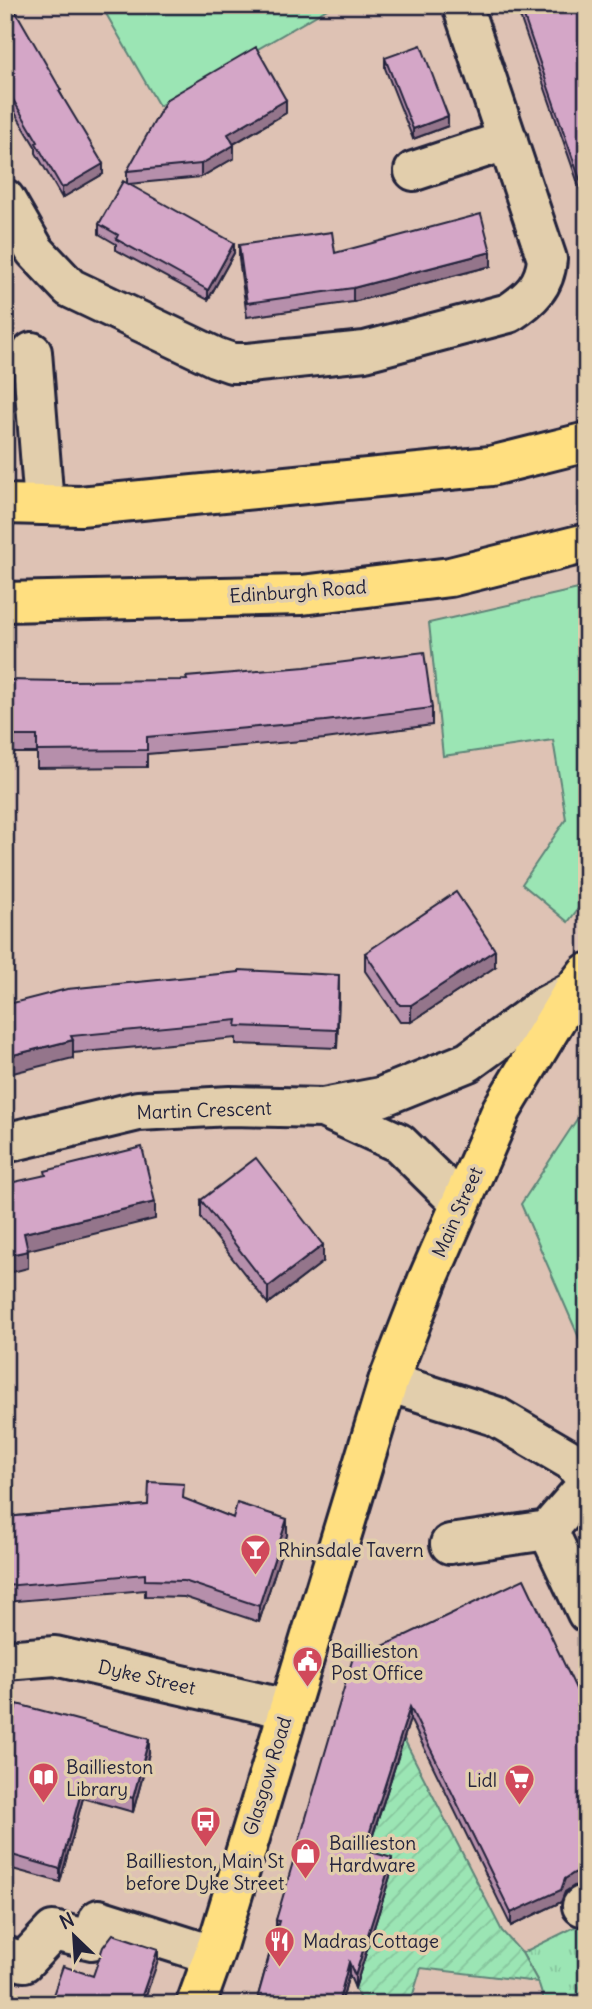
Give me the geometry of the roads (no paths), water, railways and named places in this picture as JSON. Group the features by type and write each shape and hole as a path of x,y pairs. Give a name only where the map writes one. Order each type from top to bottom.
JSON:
{"main road":[{"path":"5,504 80,506 491,466 587,442"},
{"name":"Edinburgh Road","path":"5,602 302,595 450,577 587,543"},
{"name":"Main Street","path":"361,1467 388,1382 460,1203 502,1109 580,982"},
{"name":"Glasgow Road","path":"196,2004 361,1467"}],"street":[{"path":"5,199 35,251 70,288 215,358 232,363 365,351 509,313 527,301 539,288 546,274 547,260 462,5"},
{"path":"414,171 508,140"},
{"path":"32,352 21,412 44,505"},
{"name":"Martin Crescent","path":"5,1143 138,1111 230,1106 323,1108 381,1097 468,1062 580,982"},
{"name":"Martin Crescent","path":"323,1108 399,1143 460,1203"},
{"path":"388,1382 495,1416 572,1461 587,1482 548,1530 450,1544"},
{"path":"548,1530 587,1613"},
{"name":"Dyke Street","path":"5,1660 55,1656 287,1709"},
{"path":"5,1956 24,1962 53,1931 92,1940 99,1919 213,1955"}],"place":[{"name":"Rhinsdale Tavern","path":"255,1577"},
{"name":"Baillieston Post Office","path":"308,1689"},
{"name":"Baillieston Library","path":"43,1805"},
{"name":"Lidl","path":"520,1807"},
{"name":"Baillieston, Main St before Dyke Street","path":"205,1849"},
{"name":"Baillieston Hardware","path":"306,1881"},
{"name":"Madras Cottage","path":"280,1968"}]}
